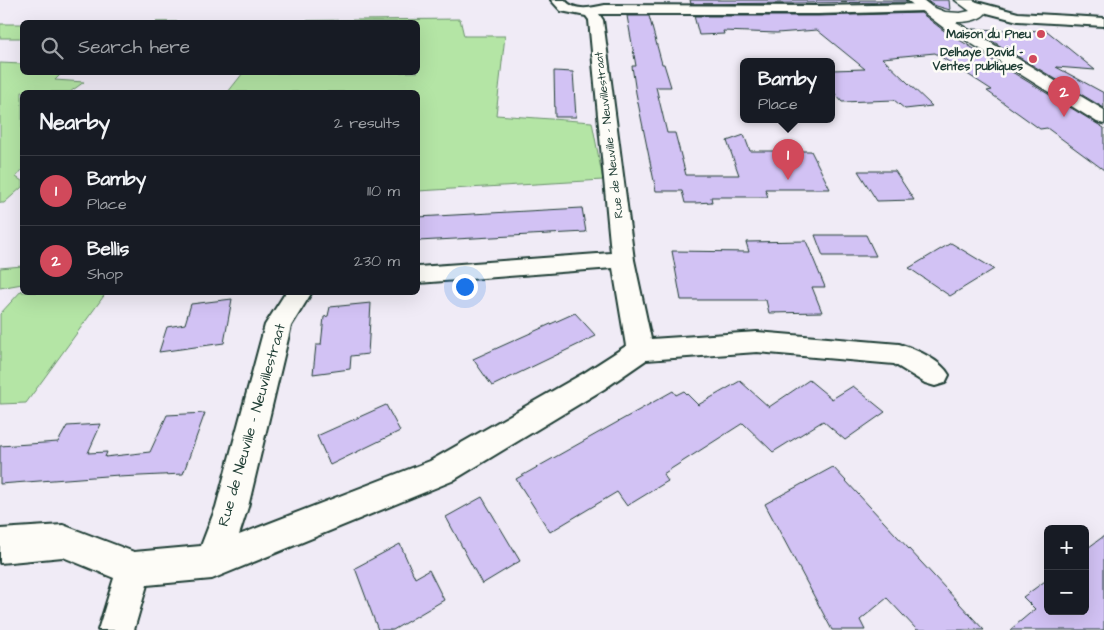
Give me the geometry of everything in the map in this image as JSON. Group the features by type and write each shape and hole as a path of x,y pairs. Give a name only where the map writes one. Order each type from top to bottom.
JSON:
{"main road":[{"path":"923,5 949,25 978,9 1104,118"}],"street":[{"path":"558,0 566,9 602,7 636,9 818,10 923,5"},
{"path":"622,0 653,2 674,8"},
{"path":"636,9 653,2"},
{"name":"Rue de Neuville - Neuvillestraat","path":"602,7 596,20 623,260 640,350"},
{"path":"978,9 1018,17 1104,22"},
{"path":"978,9 1017,23 1104,28"},
{"path":"420,275 623,260"},
{"name":"Rue de Neuville - Neuvillestraat","path":"212,562 232,507 278,325 296,295"},
{"path":"0,546 63,541 134,569 212,562 440,471 594,381 640,350 757,342 900,354 935,375"},
{"path":"116,630 134,569"}],"green space":[{"path":"460,19 464,36 505,36 496,115 592,122 603,180 420,191 420,90 230,90 241,75 420,75 420,20 359,20"},
{"path":"0,24 20,24 20,38 0,38"},
{"path":"0,63 20,64 20,75 60,75 55,80 84,82 73,90 20,90 20,172 16,177 20,180 20,189 4,203 0,203"},
{"path":"20,266 20,284 0,288 0,268"},
{"path":"20,292 20,295 105,295 26,403 0,404 0,314"}],"building":[{"path":"690,0 905,0 907,2 691,4"},
{"path":"926,0 949,0 950,10 933,5"},
{"path":"921,13 943,30 1104,128 1104,170 1047,128 1040,129 987,91 992,90 935,53 882,58 932,106 905,109 894,100 842,102 835,94 835,70 865,69 817,30 777,33 723,31 724,34 699,35 694,16 818,16"},
{"path":"627,16 649,16 662,64 664,64 671,87 656,87 667,133 675,133 686,175 739,175 727,141 744,135 750,151 811,151 830,189 765,189 768,197 711,197 712,202 695,203 685,203 682,191 656,191 636,93 632,66 636,66"},
{"path":"972,29 1047,31 1095,70 1056,67 1104,93 1104,108"},
{"path":"554,71 573,72 576,117 555,117"},
{"path":"858,171 895,171 914,200 877,201"},
{"path":"582,208 586,232 420,241 420,217"},
{"path":"815,235 866,235 876,256 823,256"},
{"path":"806,241 825,287 812,287 822,312 769,313 766,300 681,300 672,251 749,252 746,242"},
{"path":"951,243 994,269 950,296 909,268"},
{"path":"232,299 224,343 159,352 167,327 185,324 191,304"},
{"path":"371,303 368,354 351,356 350,369 313,374 316,345 321,345 324,317 328,316 330,307"},
{"path":"575,313 596,336 492,386 473,359"},
{"path":"809,380 832,399 853,386 885,412 845,440 823,421 773,452 743,423 663,474 668,481 627,506 617,492 550,532 516,479 673,391 676,395 684,391 698,405 740,381 769,407"},
{"path":"386,405 400,431 330,465 317,436"},
{"path":"205,413 183,474 118,477 119,475 0,484 0,446 58,442 67,426 101,424 88,453 107,452 105,457 150,452 167,415"},
{"path":"833,467 984,630 917,630 887,598 860,620 865,630 832,630 765,504"},
{"path":"482,497 520,561 482,584 446,517"},
{"path":"1104,536 1104,630 1010,630 1035,609 1023,597 1044,582 1044,615 1089,615 1089,547"},
{"path":"400,544 415,578 429,570 444,600 393,630 378,630 355,568"}],"place":[{"name":"Maison du Pneu","path":"1041,34"},
{"name":"Delhaye David - Ventes publiques","path":"1033,59"},
{"name":"Bellis","path":"1064,117"},
{"name":"Bamby","path":"788,180"}]}
